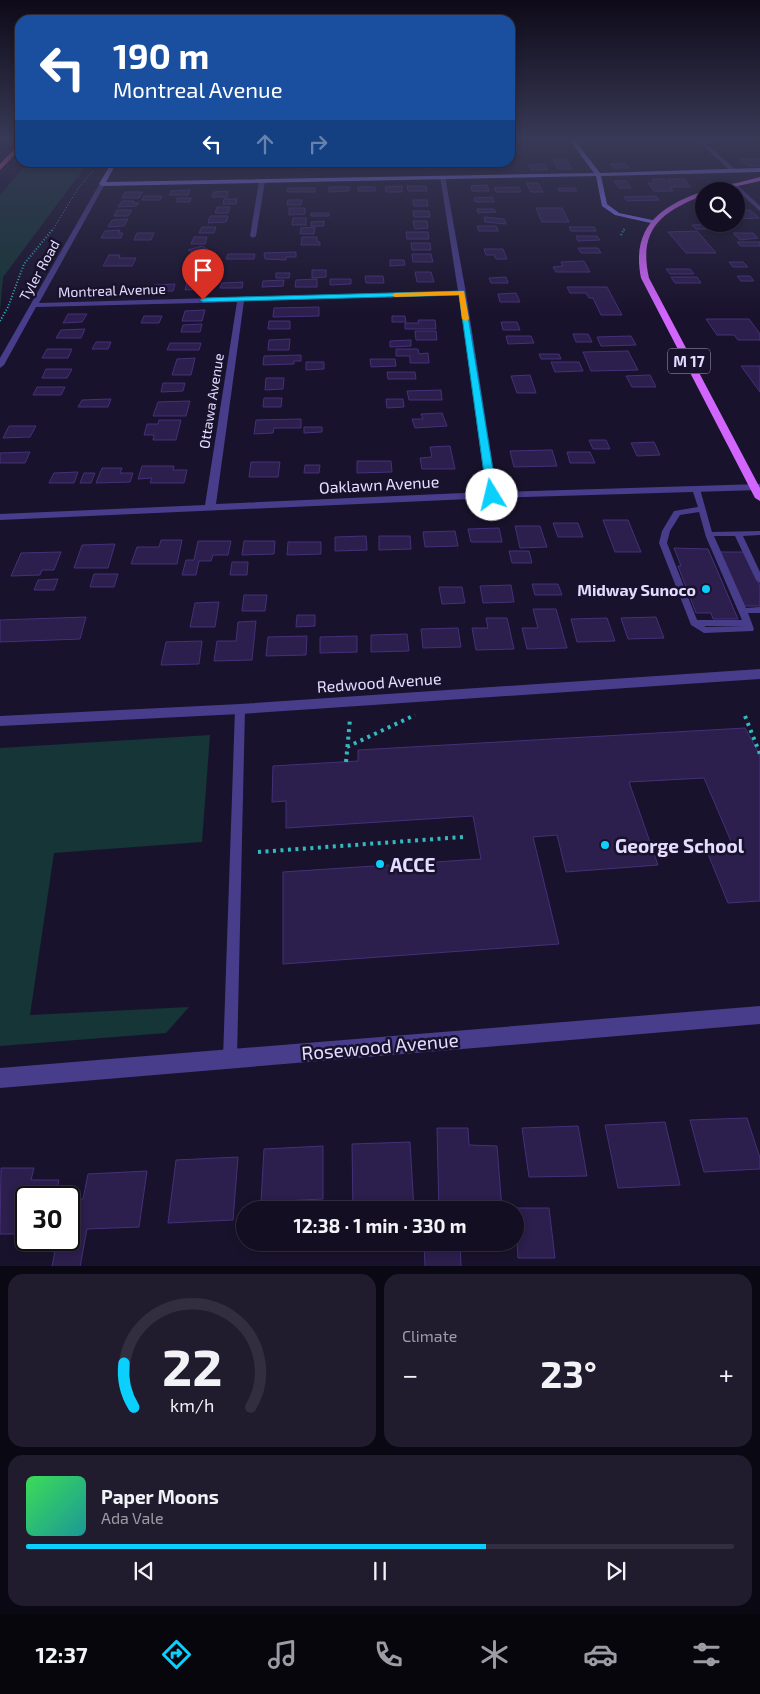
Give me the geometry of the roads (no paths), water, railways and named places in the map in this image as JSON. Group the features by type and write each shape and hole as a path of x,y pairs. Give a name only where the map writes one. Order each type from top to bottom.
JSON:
{"main road":[{"name":"M 17","path":"694,197 680,203 655,222 646,233 641,246 641,266 645,278 757,487 760,498"}],"street":[{"name":"Tyler Road","path":"0,365 95,197"},
{"path":"253,236 259,197"},
{"path":"445,197 462,293 492,495"},
{"path":"602,197 604,205 609,209 626,216 655,222"},
{"path":"747,197 760,209"},
{"name":"Montreal Avenue","path":"33,305 462,293"},
{"name":"Ottawa Avenue","path":"210,508 241,299"},
{"name":"Oaklawn Avenue","path":"0,517 492,495 757,487"},
{"name":"Redwood Avenue","path":"0,721 240,709 760,674"},
{"name":"Rosewood Avenue","path":"0,1078 760,1015"}],"lane":[{"path":"696,489 711,534 750,629 704,630 694,623 663,543 666,531 677,513 702,509"},
{"path":"711,534 760,533"},
{"path":"738,534 760,580"},
{"path":"743,611 760,610"},
{"path":"230,1058 240,709"}],"place":[{"name":"Midway Sunoco","path":"706,589"},
{"name":"George School","path":"605,845"},
{"name":"ACCE","path":"380,864"}]}
